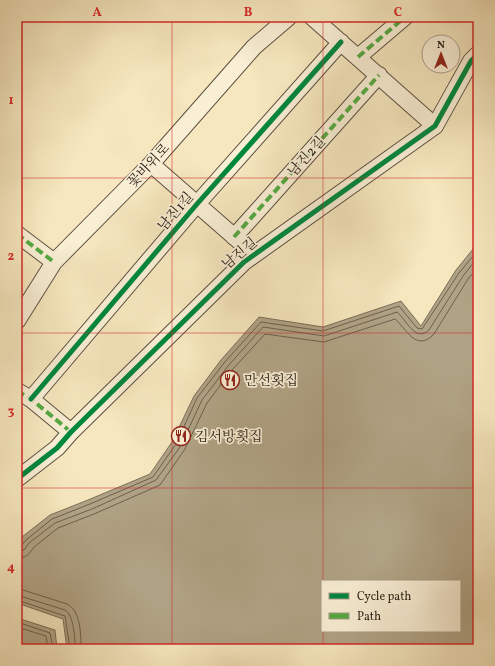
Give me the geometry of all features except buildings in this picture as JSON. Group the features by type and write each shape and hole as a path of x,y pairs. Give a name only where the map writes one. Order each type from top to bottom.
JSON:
{"street":[{"name":"꽃바위로","path":"17,321 54,262 151,164 254,47 289,17"},
{"path":"312,17 435,126"},
{"path":"358,57 405,17"},
{"name":"남진1길","path":"31,399 197,204 341,42"},
{"name":"남진길","path":"17,480 57,448 71,432 244,262 435,126 471,61 478,54"},
{"name":"남진2길","path":"234,237 379,75"},
{"path":"151,164 254,254"},
{"path":"17,234 54,262"},
{"path":"17,391 31,399 71,432"}],"water":[{"path":"478,243 478,649 67,649 63,619 17,603 17,546 22,537 50,515 150,474 172,442 194,396 221,360 259,317 323,327 401,301 421,326 456,270"},
{"path":"17,618 55,630 57,649 17,649"}],"marked path":[{"path":"358,57 405,17"},
{"path":"234,237 379,75"},
{"path":"17,234 54,262"},
{"path":"17,391 31,399 71,432"}],"cycle path":[{"path":"31,399 197,204 341,42"},
{"path":"17,479 57,448 71,432 244,262 435,126 471,61 478,54"}],"place":[{"name":"만선횟집","path":"230,380"},
{"name":"김서방횟집","path":"181,436"}]}
